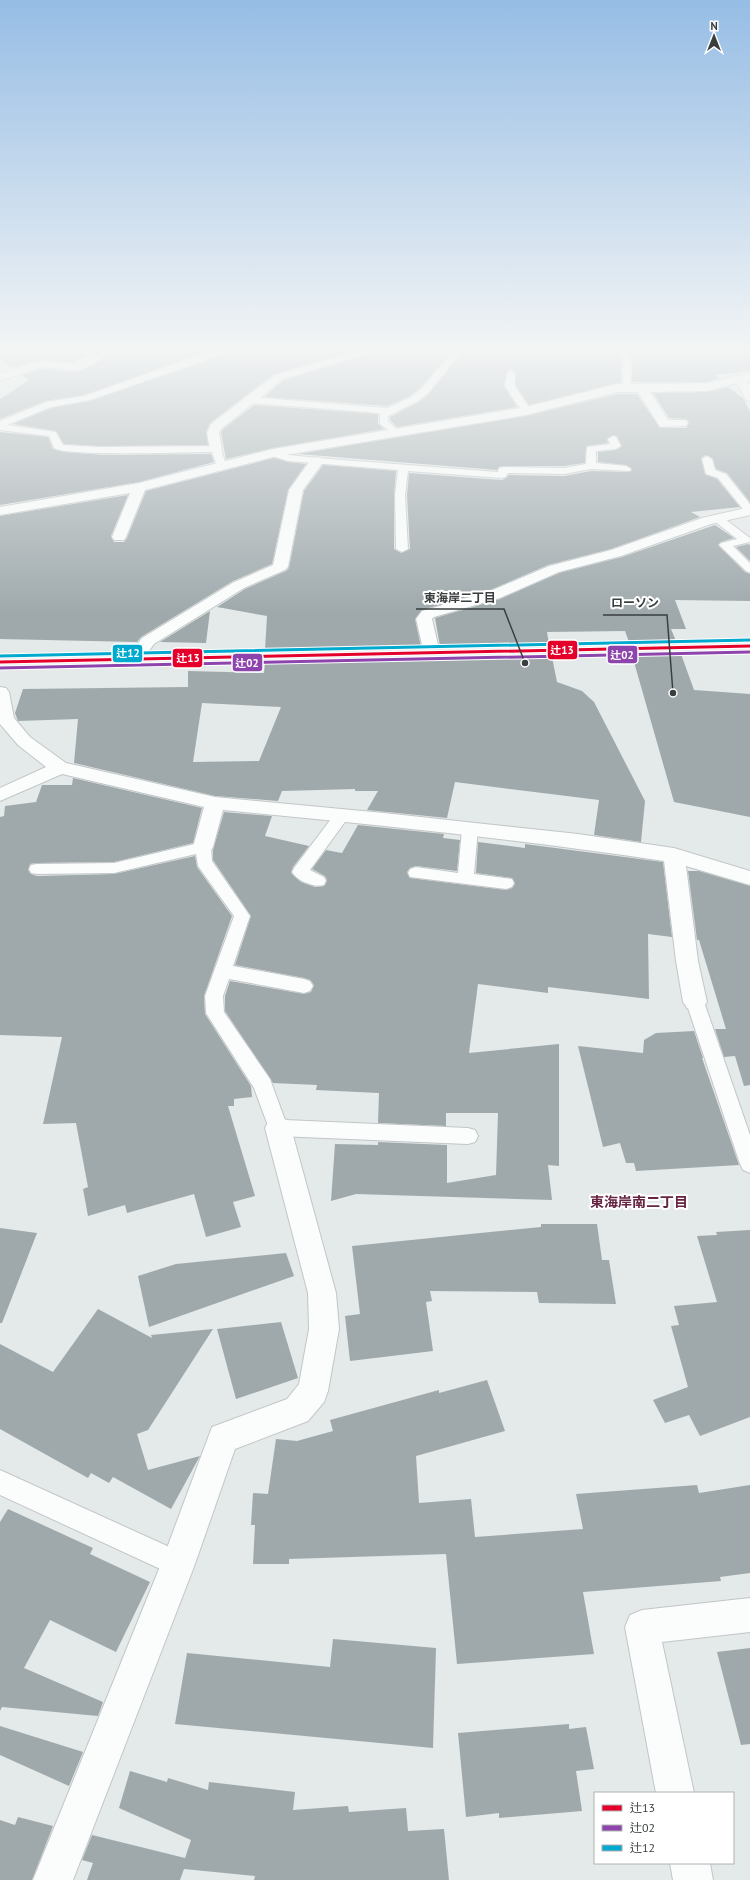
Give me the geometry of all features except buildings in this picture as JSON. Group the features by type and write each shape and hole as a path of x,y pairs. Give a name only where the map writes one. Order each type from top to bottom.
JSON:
{"street":[{"path":"214,438 216,449"},
{"path":"0,511 140,487 181,477 221,464 273,453 362,438"},
{"path":"135,658 148,641 239,585 280,566 296,490 317,461"},
{"path":"119,537 140,487"},
{"path":"432,653 424,619 428,614 494,595 554,569 616,553 717,518 750,511"},
{"path":"0,662 750,646"},
{"path":"0,692 5,719 24,741 60,768 215,803 470,829 674,855 750,878"},
{"path":"0,795 60,768"},
{"path":"203,847 215,803"},
{"path":"674,855 687,961 695,1002"},
{"path":"53,1880 178,1564 224,1438 297,1410 313,1390 324,1329 322,1293 278,1128"},
{"path":"676,1792 642,1627 750,1615"},
{"path":"690,1864 693,1880"}],"lane":[{"path":"55,438 58,446 61,448 100,450 216,449 221,464"},
{"path":"591,466 591,449 616,446 613,439"},
{"path":"273,453 288,458 317,461 502,475 503,470 564,471 591,466 626,469"},
{"path":"708,459 710,472 722,476 750,511"},
{"path":"402,549 400,495 403,467"},
{"path":"717,518 746,540 725,544 750,569"},
{"path":"318,881 300,872 342,815"},
{"path":"466,879 470,829"},
{"path":"37,869 114,868 203,847 204,862 242,916 214,996 215,1013 263,1085 278,1128 468,1136"},
{"path":"416,873 506,883"},
{"path":"223,971 304,986"},
{"path":"695,1002 750,1164"},
{"path":"0,1482 178,1564"}],"transit line":[{"name":"辻12","path":"0,656 750,640"},
{"name":"辻13","path":"0,662 750,646"},
{"name":"辻02","path":"0,668 750,652"}],"place":[{"name":"東海岸二丁目","path":"525,663"},
{"name":"ローソン","path":"673,693"}],"district":[{"name":"東海岸南二丁目","path":"639,1202"}]}
